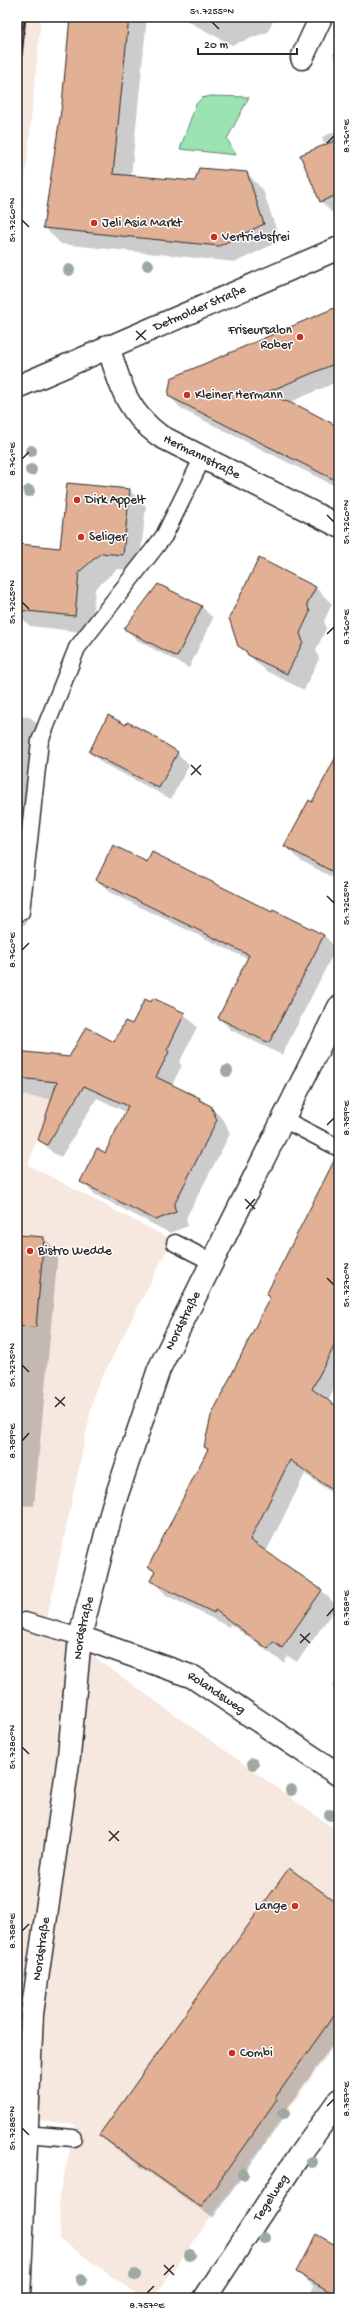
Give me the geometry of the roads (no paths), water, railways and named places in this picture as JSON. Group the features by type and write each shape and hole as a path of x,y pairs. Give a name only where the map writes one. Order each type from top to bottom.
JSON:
{"street":[{"path":"302,58 321,17"},
{"name":"Detmolder Straße","path":"17,387 108,346 339,248"},
{"name":"Hermannstraße","path":"108,346 126,401 141,421 160,436 339,526"},
{"name":"Nordstraße","path":"19,2298 25,2134 32,2014 69,1756 80,1637 113,1506 159,1369 339,1007"},
{"name":"Rolandsweg","path":"80,1637 193,1677 339,1775"},
{"name":"Tegelweg","path":"205,2298 298,2157 339,2100"}],"lane":[{"path":"21,912 40,741 71,662 77,648 164,536 203,457"},
{"path":"283,1119 339,1148"},
{"path":"175,1243 212,1262"},
{"path":"25,1621 80,1637"},
{"path":"25,2134 73,2138"}],"railway":[{"path":"17,97 25,17"}],"place":[{"name":"Jeli Asia Markt","path":"94,223"},
{"name":"Vertriebsfrei","path":"214,237"},
{"name":"Friseursalon Rober","path":"300,337"},
{"name":"Kleiner Hermann","path":"187,395"},
{"name":"Dirk Appelt","path":"77,500"},
{"name":"Seliger","path":"81,537"},
{"name":"Bistro Wedde","path":"30,1251"},
{"name":"Lange","path":"295,1906"},
{"name":"Combi","path":"232,2053"}]}
